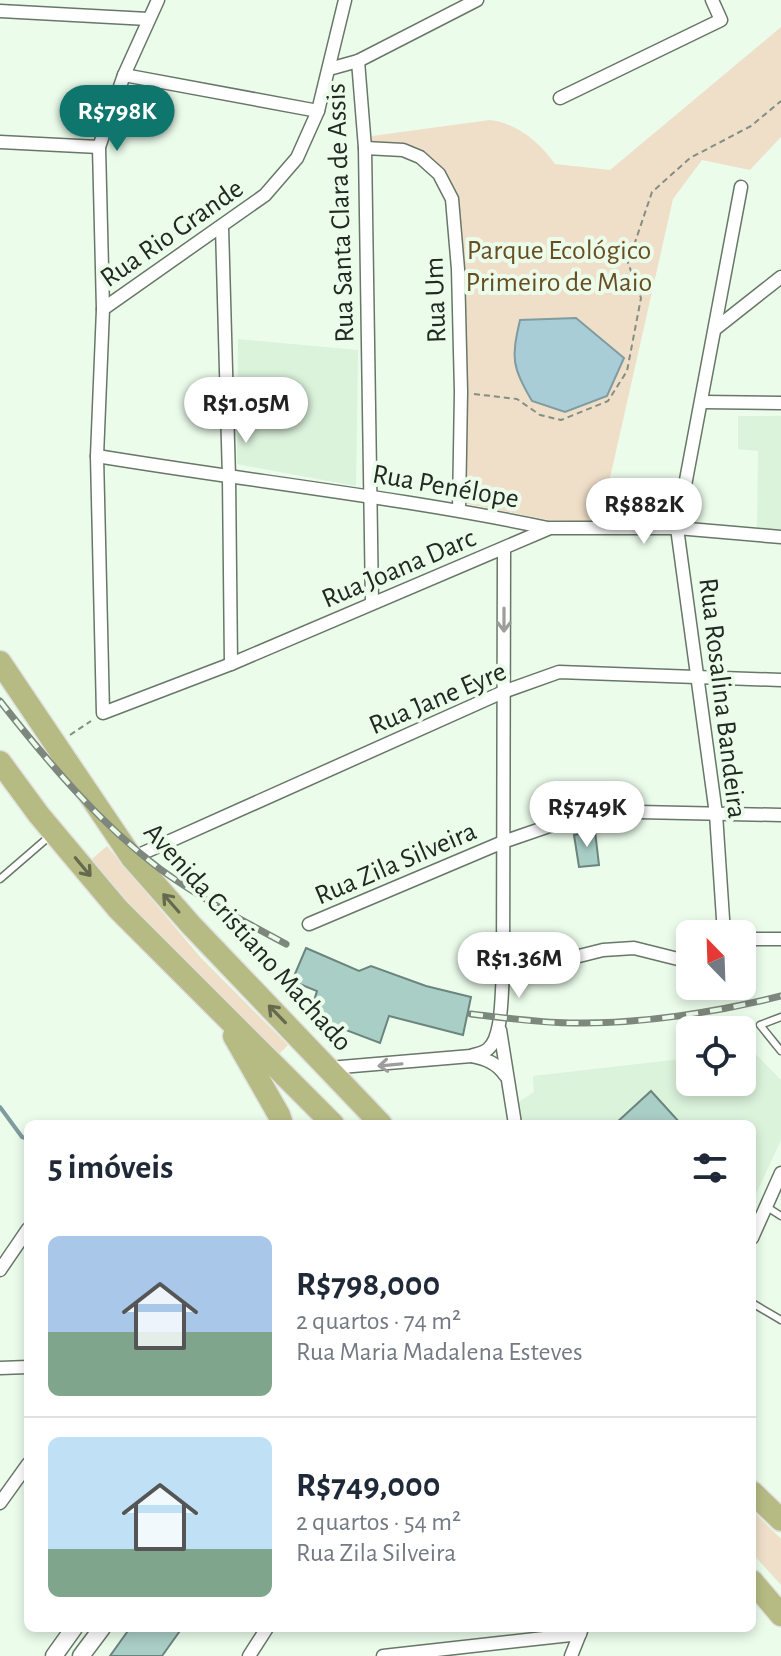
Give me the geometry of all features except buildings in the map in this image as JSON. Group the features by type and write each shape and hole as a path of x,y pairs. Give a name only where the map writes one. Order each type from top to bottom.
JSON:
{"highway":[{"name":"Avenida Cristiano Machado","path":"0,662 132,858 191,925 377,1120"},
{"path":"0,762 53,833 118,909 299,1089 323,1120"},
{"path":"217,1008 281,1119 299,1089 329,1068"},
{"path":"327,1120 347,1114 357,1120"},
{"path":"756,1496 781,1520"},
{"path":"756,1586 781,1615"}],"street":[{"path":"103,309 99,147 124,75 158,0"},
{"name":"Rua Rio Grande","path":"103,713 97,456 103,309 265,195 297,158 318,111 345,0"},
{"path":"329,69 358,61 477,0"},
{"path":"560,98 721,20 712,0"},
{"path":"0,11 148,19"},
{"name":"Rua Santa Clara de Assis","path":"358,61 365,148 372,603"},
{"path":"124,75 318,111"},
{"path":"0,142 99,147"},
{"name":"Rua Um","path":"365,148 403,150 420,157 439,174 452,199 458,269 461,392 459,510"},
{"name":"Rua Rosalina Bandeira","path":"723,920 716,814 677,528 741,187"},
{"path":"222,227 231,664"},
{"path":"715,329 781,277"},
{"path":"703,402 781,403"},
{"name":"Rua Penélope","path":"97,456 459,510 550,528"},
{"name":"Rua Joana Darc","path":"103,713 231,664 550,528 677,528 781,537"},
{"path":"329,1068 471,1056 487,1050 495,1040 503,975 504,548"},
{"name":"Rua Jane Eyre","path":"132,858 503,692 559,672 781,680"},
{"name":"Rua Zila Silveira","path":"309,924 503,842 593,811 781,815"},
{"path":"756,939 781,939"},
{"path":"503,975 603,950 634,948 676,958"},
{"path":"499,1023 514,1120"},
{"path":"471,1056 486,1059 499,1067 507,1078"},
{"path":"756,1229 781,1173"},
{"path":"0,1270 24,1235"},
{"path":"0,1368 24,1367"},
{"path":"0,1503 24,1470"},
{"path":"54,1656 71,1632"},
{"path":"81,1656 99,1632"},
{"path":"249,1656 264,1632"},
{"path":"383,1656 573,1632"},
{"path":"574,1655 581,1632"}],"lane":[{"path":"0,879 53,833"},
{"path":"781,1017 760,1025 781,1051"},
{"path":"766,1206 781,1216"},
{"path":"756,1305 781,1320"}],"path":[{"path":"461,392 517,399 540,415 561,420 608,401 627,371 641,298 628,263 652,192 690,158 751,126 781,101"},
{"path":"56,745 103,713"}],"shaded area":[{"path":"238,339 358,350 356,486 237,464"},
{"path":"738,416 781,416 781,530 757,529 758,451 738,449"},
{"path":"756,1054 781,1080 781,1140 756,1194 756,1120 519,1120 517,1103 534,1092 533,1076 676,1060 676,1096 756,1096"}],"green space":[{"name":"Parque Ecológico Primeiro de Maio","path":"781,27 781,137 750,170 702,160 673,199 600,522 548,520 463,503 457,216 432,161 371,146 372,136 490,120 509,125 527,135 555,164 610,170"},
{"path":"107,846 201,958 288,1045 278,1055 129,906 92,859"},
{"path":"756,1514 781,1539 781,1585 756,1557"}],"water":[{"path":"576,318 624,358 607,396 565,412 532,401 517,370 515,344 520,320"}],"waterway":[{"path":"0,1107 24,1138"}],"railway":[{"path":"0,701 75,790 137,851 191,890 286,944"},
{"path":"471,1014 549,1022 600,1023 705,1012 781,996"}]}
